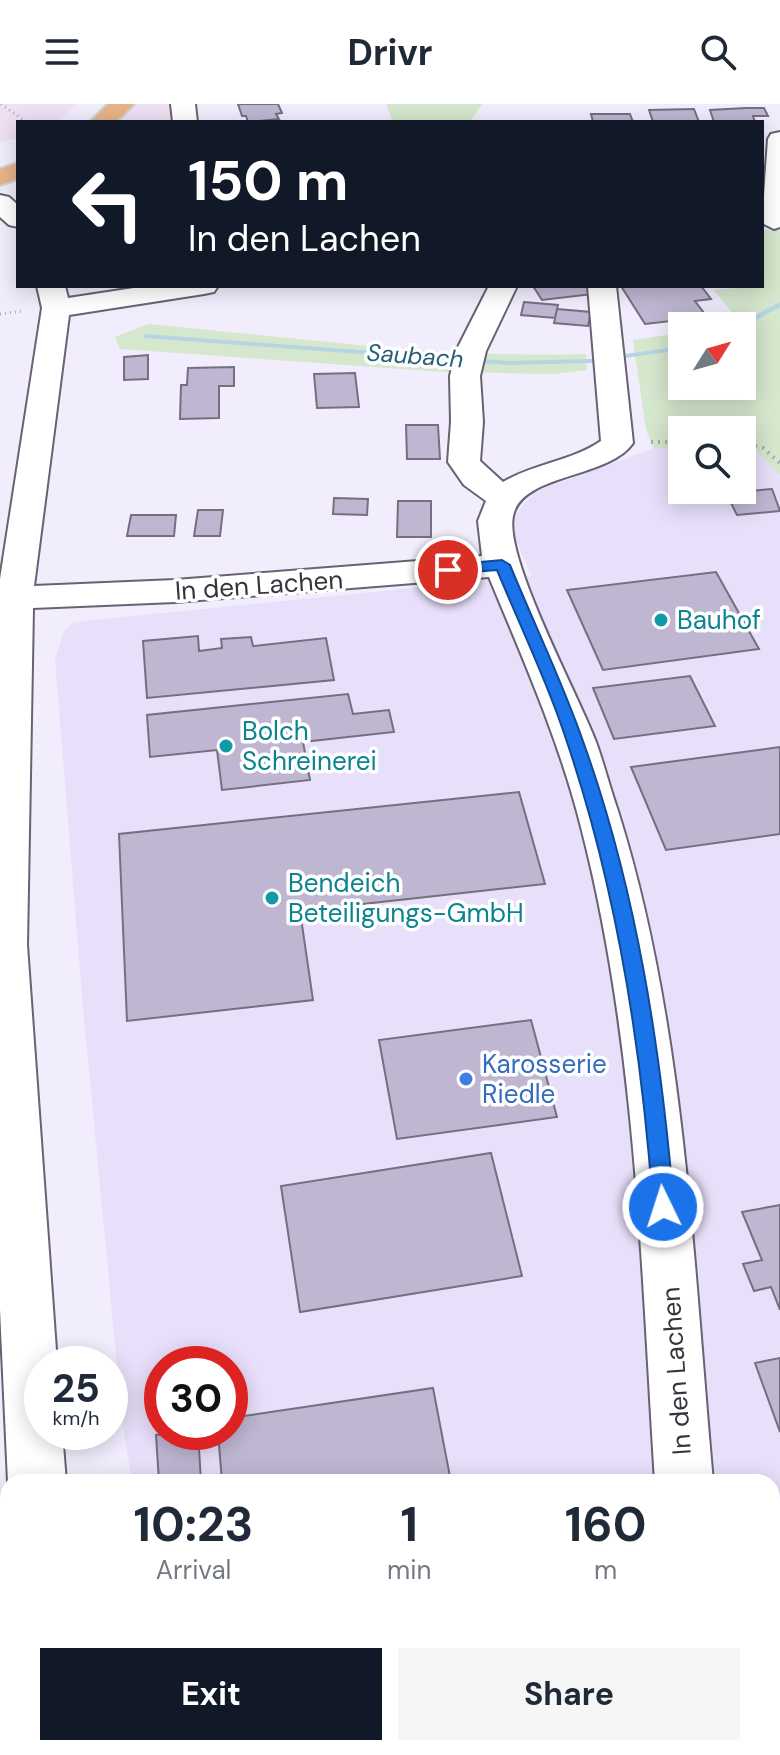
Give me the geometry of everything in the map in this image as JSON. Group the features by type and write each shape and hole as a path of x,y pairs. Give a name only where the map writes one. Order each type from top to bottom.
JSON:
{"main road":[{"path":"104,120 122,104"}],"street":[{"path":"772,221 780,140"},
{"path":"0,203 16,217"},
{"path":"37,1474 5,945 15,598 54,297 177,288"},
{"path":"502,288 468,363 464,462 476,478 504,499 522,485 609,452 617,443 602,288"},
{"name":"In den Lachen","path":"504,499 494,518 502,565 576,742 602,827 632,957 658,1138 683,1474"},
{"name":"In den Lachen","path":"15,598 189,590 502,565"}],"path":[{"path":"1,104 23,120"},
{"path":"756,443 767,449 780,463"}],"shaded area":[{"path":"0,104 77,104 58,120 16,120 16,138 0,142"},
{"path":"133,104 174,104 174,120 118,120"},
{"path":"654,448 668,448 668,504 756,504 756,450 780,476 780,1474 131,1474 127,1450 128,1346 115,1346 82,996 55,659 64,631 74,622 532,576 514,537 512,519 534,492"}],"green space":[{"path":"386,104 482,104 471,120 392,120"},
{"path":"780,229 780,476 756,450 756,416 668,416 668,448 654,448 646,430 633,340 668,335 668,400 756,400 756,312 731,312 714,290 764,288 764,230"},
{"path":"148,324 422,350 586,354 587,370 555,374 445,372 120,349 115,337"}],"building":[{"path":"238,104 278,104 282,113 276,114 279,119 269,120 247,120 242,116"},
{"path":"764,108 768,116 753,116 754,120 713,120 710,110"},
{"path":"694,109 698,120 652,120 649,110"},
{"path":"591,114 630,114 632,120 592,120"},
{"path":"534,288 588,288 593,294 542,300"},
{"path":"622,288 703,288 711,299 695,301 703,312 668,312 668,321 645,324"},
{"path":"524,302 558,305 555,318 521,315"},
{"path":"557,309 591,312 588,326 554,323"},
{"path":"148,355 148,379 124,380 124,357"},
{"path":"234,367 234,386 219,386 219,418 180,419 181,385 187,385 188,368"},
{"path":"355,373 359,407 317,408 314,374"},
{"path":"406,425 438,425 440,459 407,459"},
{"path":"772,489 780,511 737,515 732,504 756,504 756,490"},
{"path":"334,498 368,499 367,515 333,514"},
{"path":"398,501 431,501 431,537 397,537"},
{"path":"198,510 223,510 220,536 194,536"},
{"path":"131,515 176,515 174,536 127,536"},
{"name":"Bauhof","path":"716,572 759,649 603,670 567,590"},
{"path":"198,636 199,651 222,648 221,639 251,637 253,646 326,638 334,680 147,698 143,641"},
{"path":"690,676 715,726 614,739 593,688"},
{"name":"Bolch Schreinerei","path":"348,694 353,714 389,710 394,732 303,742 310,780 222,790 217,750 150,757 147,715"},
{"path":"780,747 780,834 666,850 631,767"},
{"name":"Bendeich Beteiligungs-GmbH","path":"519,792 545,884 300,911 313,1000 127,1021 119,834"},
{"name":"Karosserie Riedle","path":"531,1020 557,1117 397,1139 379,1040"},
{"path":"491,1153 522,1276 300,1312 281,1186"},
{"path":"780,1205 780,1310 771,1287 754,1291 743,1264 762,1260 742,1212"},
{"path":"780,1358 780,1432 755,1363"},
{"path":"433,1388 449,1474 221,1474 219,1450 248,1450 248,1415"},
{"path":"157,1450 199,1450 201,1474 158,1474"}],"waterway":[{"name":"Saubach","path":"756,317 780,304"},
{"name":"Saubach","path":"147,336 509,363 590,361 668,350"}],"place":[{"name":"Bauhof","path":"661,620"},
{"name":"Bolch Schreinerei","path":"226,746"},
{"name":"Bendeich Beteiligungs-GmbH","path":"272,898"},
{"name":"Karosserie Riedle","path":"466,1079"}],"route":[{"path":"448,570 502,565 576,742 602,827 632,957 658,1138 663,1207"}]}
